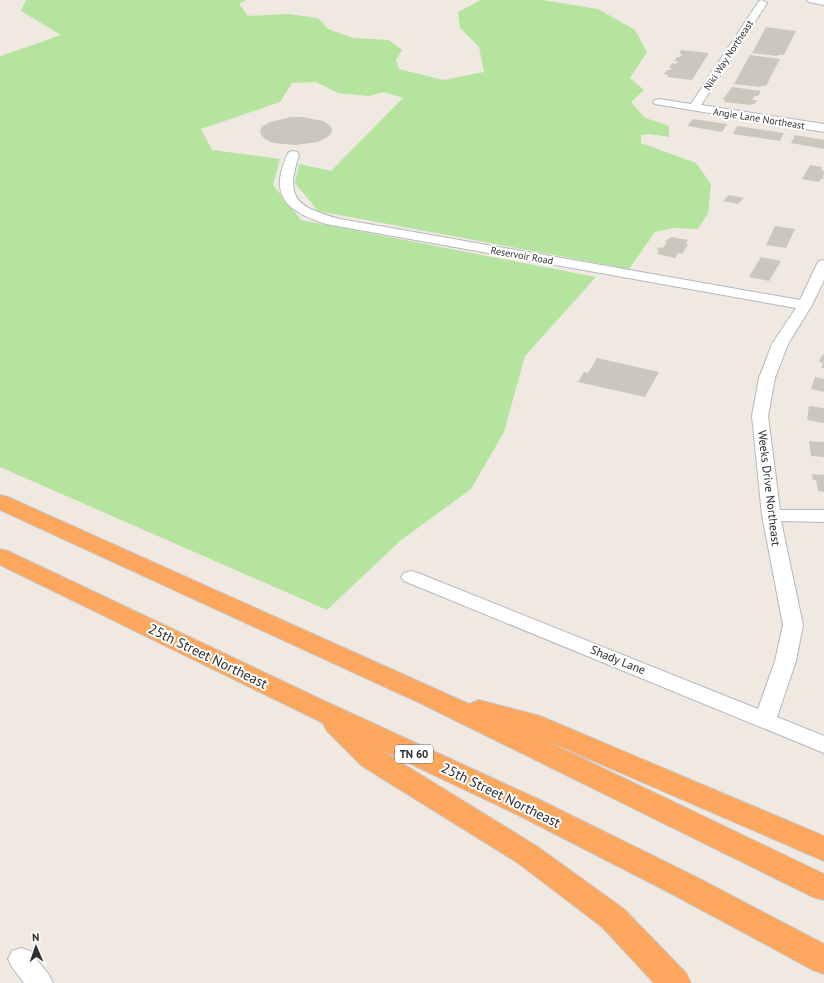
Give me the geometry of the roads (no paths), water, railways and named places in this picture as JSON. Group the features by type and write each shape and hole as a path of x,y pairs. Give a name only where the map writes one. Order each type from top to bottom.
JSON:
{"highway":[{"path":"0,502 431,697 824,888"},
{"name":"25th Street Northeast","path":"0,556 322,711 528,807 685,886 824,960"},
{"path":"431,697 531,723 824,849"},
{"path":"322,711 372,759 528,855 613,918 675,983"}],"street":[{"path":"812,0 824,2"},
{"name":"Niki Way Northeast","path":"694,107 762,3"},
{"name":"Angie Lane Northeast","path":"659,102 824,128"},
{"name":"Reservoir Road","path":"293,155 287,176 286,191 290,198 309,214 338,222 805,305"},
{"name":"Weeks Drive Northeast","path":"765,720 784,670 793,625 771,515 760,416 767,378 780,344 805,305 824,264"},
{"path":"771,515 824,516"},
{"name":"Shady Lane","path":"411,577 824,745"},
{"path":"21,959 40,983"}]}
